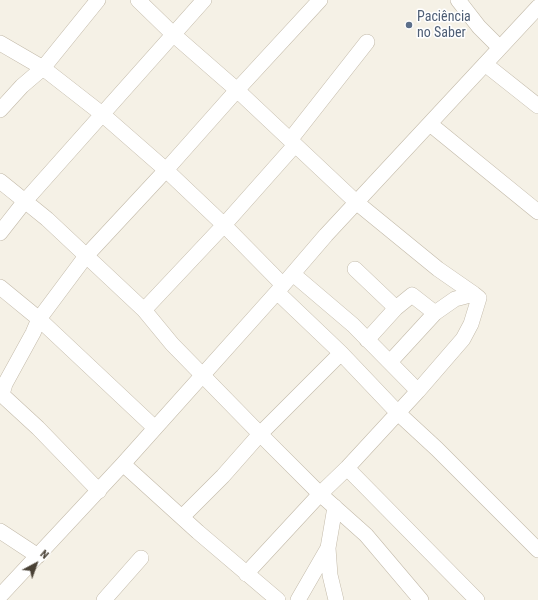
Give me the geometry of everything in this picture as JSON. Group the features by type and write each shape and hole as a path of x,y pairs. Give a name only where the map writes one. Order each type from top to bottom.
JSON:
{"street":[{"path":"0,110 22,86 43,68 98,0"},
{"path":"138,0 174,35 237,90 356,202 438,269 479,298 463,339 398,413 246,574"},
{"path":"0,233 25,201 204,0"},
{"path":"99,491 38,428 1,393 5,384 39,319 86,256 320,0"},
{"path":"458,0 479,27 500,48"},
{"path":"0,596 99,491 203,376 356,202 538,7"},
{"path":"144,310 224,225 292,142 367,42"},
{"path":"0,43 43,68 102,114 166,170 285,284 341,353 398,413 437,449 538,550"},
{"path":"485,64 538,106"},
{"path":"430,124 538,212"},
{"path":"0,181 25,201 144,310 172,344 260,434 320,494 366,535 421,600"},
{"path":"355,269 396,308"},
{"path":"285,284 353,326 418,391"},
{"path":"0,287 39,319 155,428"},
{"path":"390,362 435,313 455,299 474,294"},
{"path":"367,340 396,308 412,295 435,313"},
{"path":"182,518 233,465 260,434 341,353"},
{"path":"123,464 182,518 278,600"},
{"path":"347,468 477,600"},
{"path":"335,507 328,548 330,575 336,600"},
{"path":"0,531 38,556"},
{"path":"298,600 328,548"},
{"path":"104,600 141,558"}],"place":[{"name":"Paciência no Saber","path":"409,25"}]}
